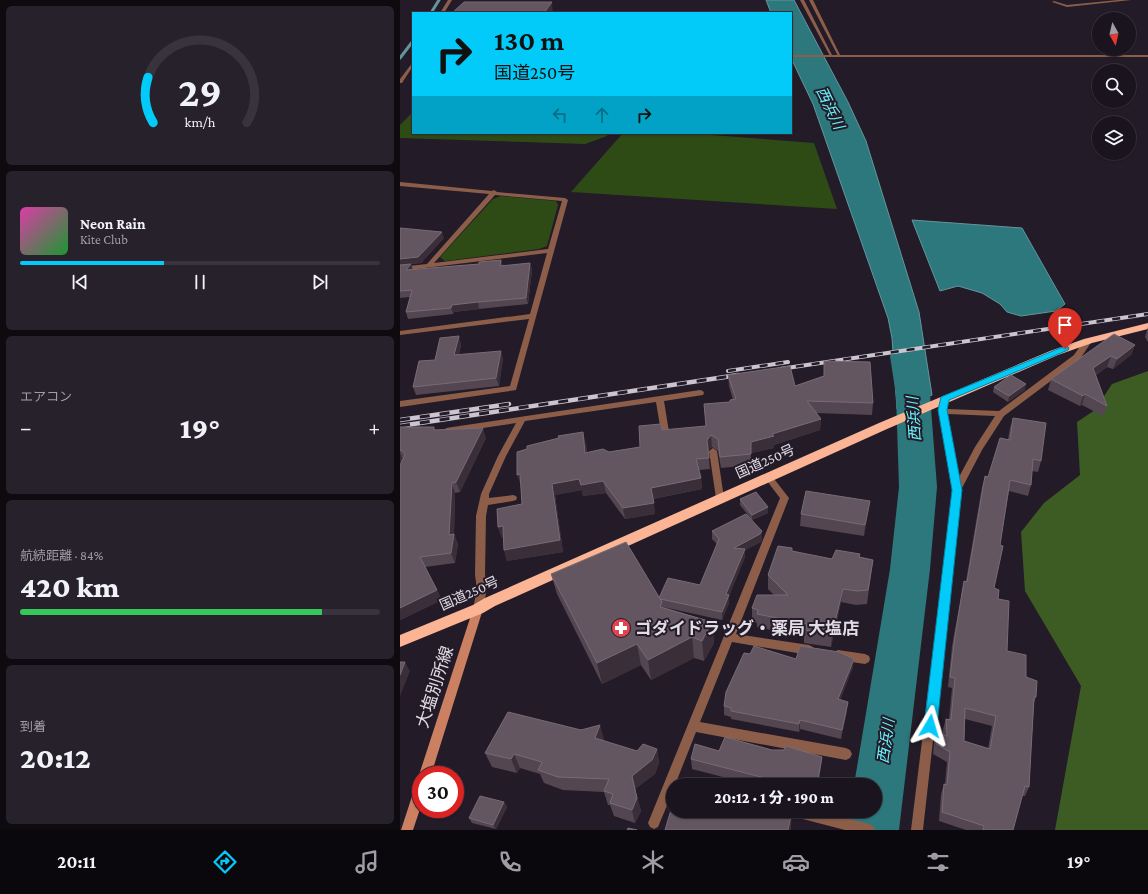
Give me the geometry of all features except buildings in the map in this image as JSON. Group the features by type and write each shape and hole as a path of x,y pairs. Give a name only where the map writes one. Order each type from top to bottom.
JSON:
{"highway":[{"name":"国道250号","path":"400,641 478,608 883,426 1054,353 1088,341 1148,326"}],"main road":[{"name":"大塩別所線","path":"428,766 478,608"},
{"path":"407,830 412,815"}],"street":[{"path":"443,12 450,0"},
{"path":"802,0 832,56"},
{"path":"811,0 840,56"},
{"path":"1054,2 1067,6 1129,0"},
{"path":"792,56 1148,56"},
{"path":"400,82 412,64"},
{"path":"400,184 565,200 513,388 400,404"},
{"path":"429,266 494,192"},
{"path":"400,269 550,250"},
{"path":"400,333 533,316"},
{"path":"957,490 978,449 1001,414 1077,356 1088,341"},
{"path":"440,431 700,394"},
{"path":"917,830 957,490 943,410 945,399"},
{"path":"660,400 665,432"},
{"path":"943,410 1001,414"},
{"path":"478,608 482,588 480,574 481,516 485,494 502,456 522,420"},
{"path":"713,451 720,498"},
{"path":"674,778 693,726 785,498 768,477"},
{"path":"484,502 513,498"},
{"path":"729,637 865,659"},
{"path":"693,726 846,754"},
{"path":"654,823 666,796"},
{"path":"828,818 869,830"}],"shaded area":[{"path":"412,113 412,134 608,134 607,136 585,144 400,138 400,125"},
{"path":"622,134 698,134 814,143 837,209 571,192"},
{"path":"501,196 556,201 558,205 547,246 539,249 445,261 440,257 493,199"},
{"path":"1148,371 1148,830 1055,830 1081,686 1025,591 1021,532 1044,503 1080,475 1077,422 1095,410 1112,384"}],"water":[{"path":"766,0 794,0 848,102 866,141 919,312 932,395 897,409 892,338 888,318 813,104 792,60 792,12 771,12"},
{"path":"912,220 1022,228 1065,304 1056,311 1021,316 1007,312 1000,304 982,293 958,286 940,291"}],"waterway":[{"path":"432,12 439,0"},
{"path":"400,58 412,42"},
{"name":"西浜川","path":"873,830 910,569 918,487 913,395 906,356"}],"railway":[{"path":"780,369 1148,314"},
{"path":"728,371 788,362"},
{"path":"400,426 738,375"},
{"path":"400,420 509,404"}],"place":[{"name":"ゴダイドラッグ・薬局 大塩店","path":"621,628"}],"route":[{"path":"930,726 957,490 943,410 945,399 1065,349"}]}
